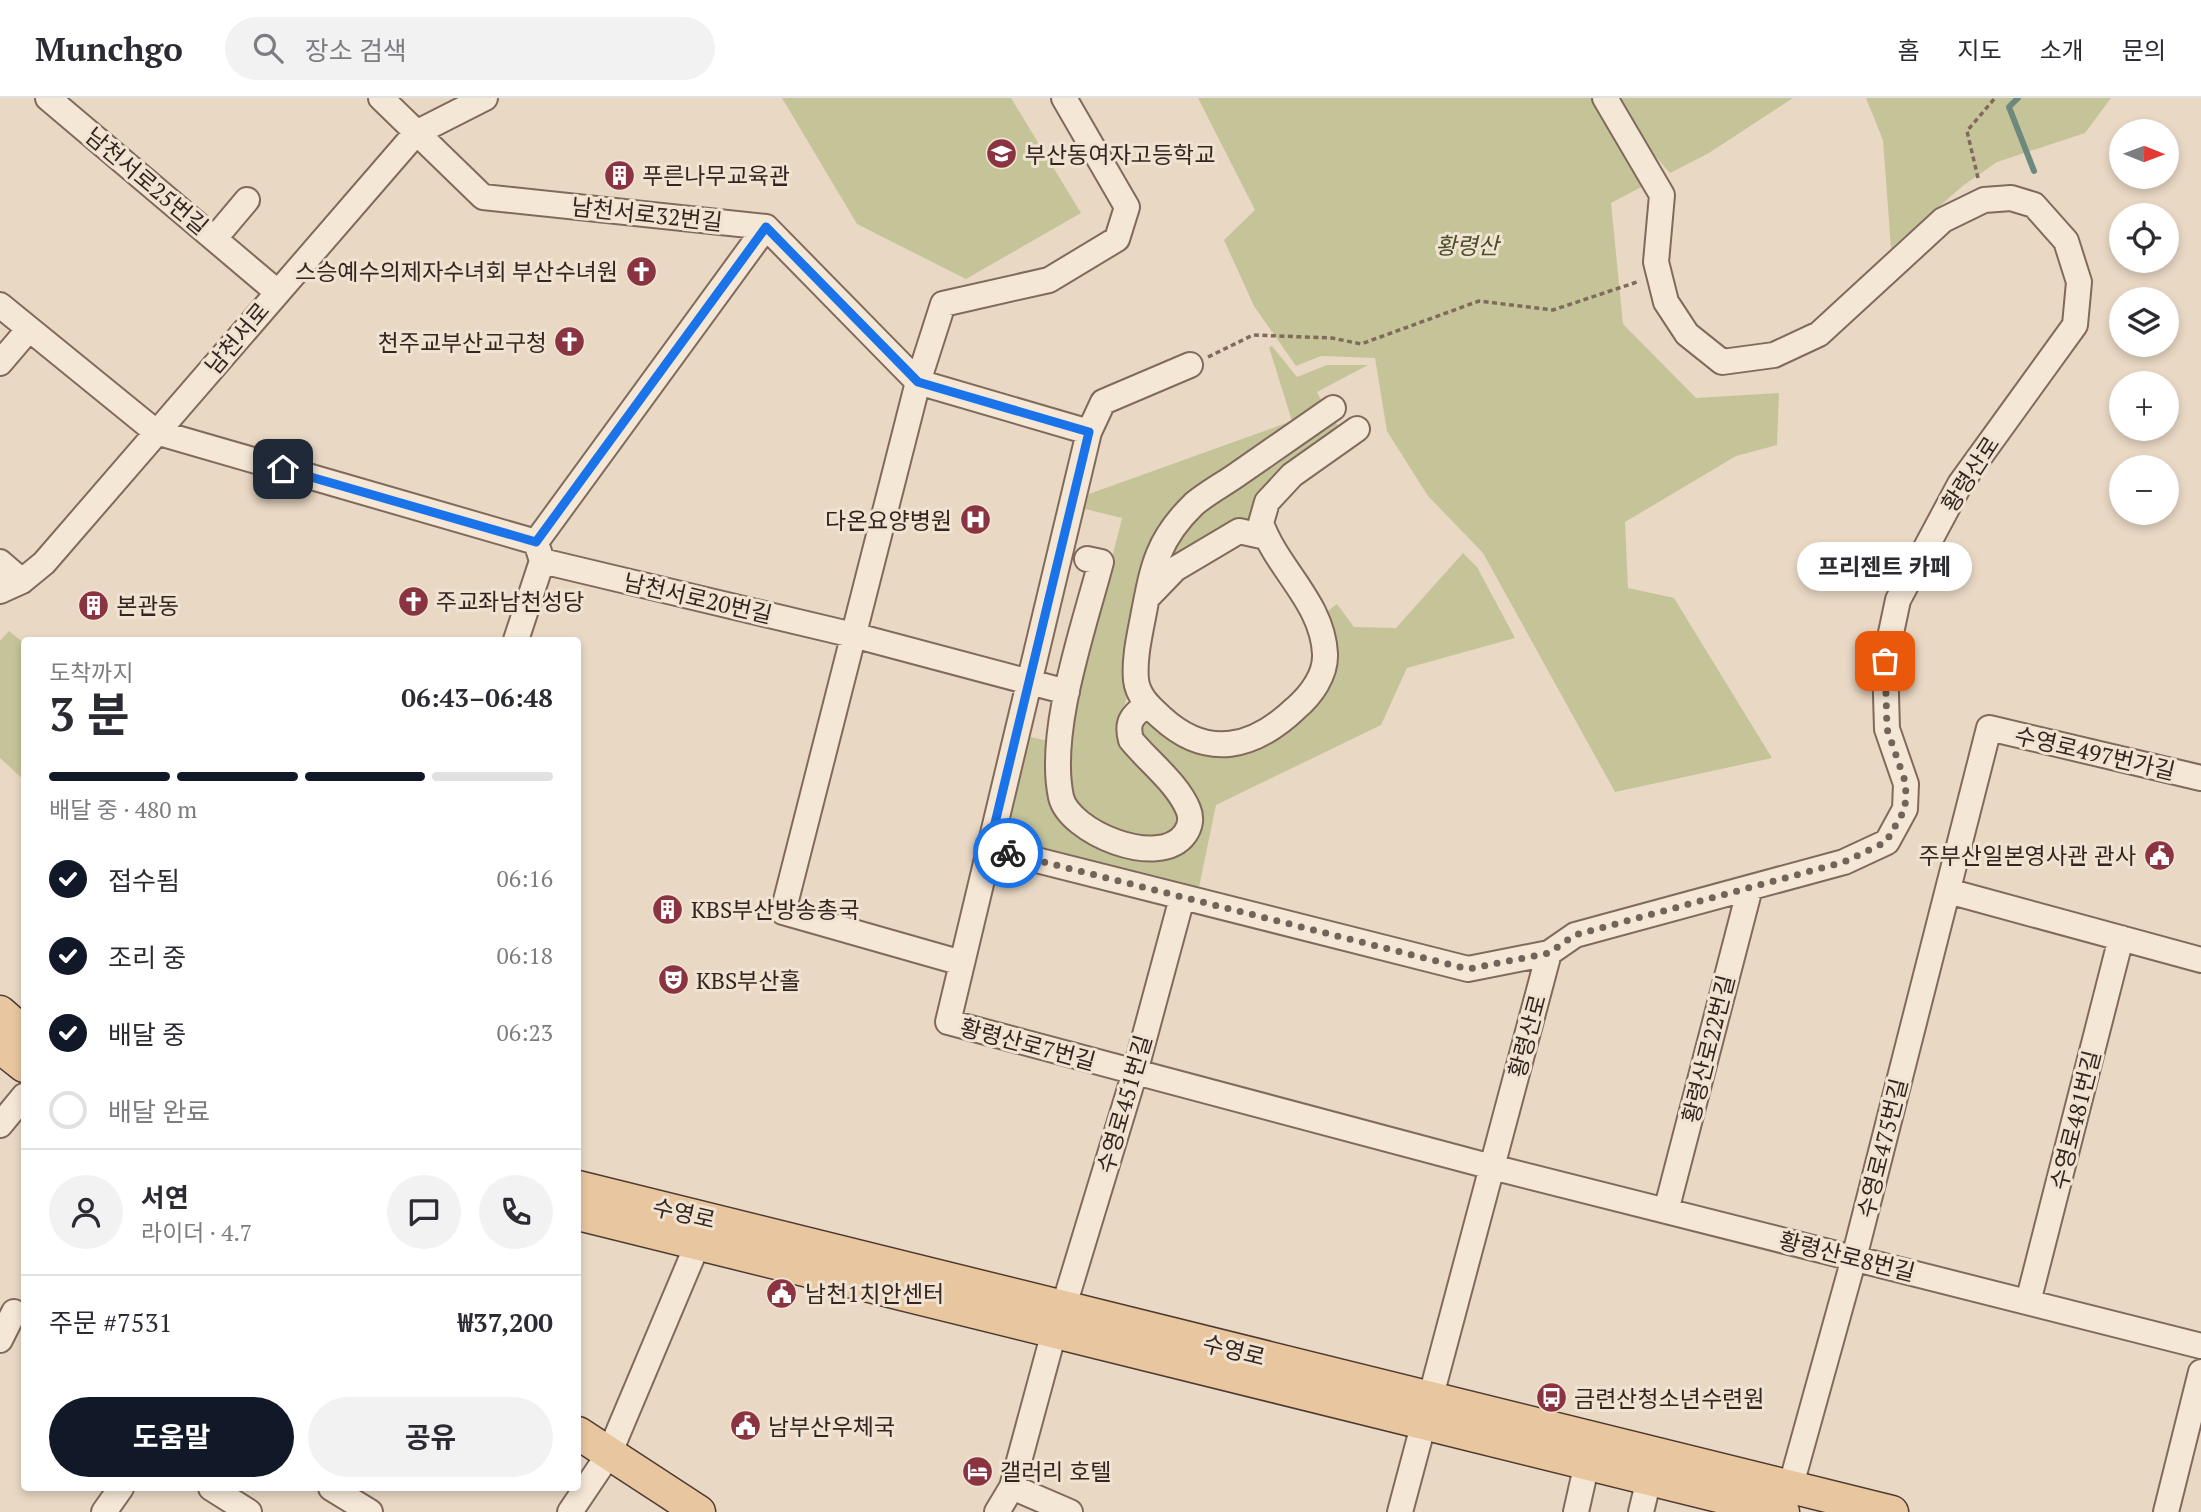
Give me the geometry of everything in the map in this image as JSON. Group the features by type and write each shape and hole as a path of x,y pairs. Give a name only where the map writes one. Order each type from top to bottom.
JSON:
{"main road":[{"path":"0,1012 21,1030"},
{"name":"수영로","path":"581,1188 817,1244 1058,1320"},
{"name":"수영로","path":"581,1215 698,1243 1058,1320 1787,1499"},
{"name":"수영로","path":"1427,1410 1587,1463 1649,1479 1892,1512"},
{"path":"581,1435 699,1512"}],"street":[{"name":"남천서로25번길","path":"48,98 276,292"},
{"name":"남천서로32번길","path":"381,98 483,197 766,227"},
{"name":"남천서로","path":"11,586 44,563 416,132 485,98"},
{"path":"962,962 783,912 918,382 943,304 1049,280 1117,239 1127,207 1064,98"},
{"name":"황령산로","path":"1400,1512 1549,953 1575,935 1844,862 1886,842 1905,809 1906,784 1887,729 1885,661 1898,600 1960,484 2075,326 2079,282 2066,241 2035,205 2011,198 1984,200 1943,220 1819,334 1774,355 1722,362 1687,334 1666,302 1656,262 1662,195 1605,98"},
{"name":"남천서로25번길","path":"215,238 247,200"},
{"path":"517,637 539,552 766,227 918,382 1089,432 1103,402 1190,365"},
{"path":"0,306 156,432"},
{"path":"0,363 29,329"},
{"path":"1334,408 1195,503 1154,559 1138,644 1136,682 1146,705 1195,741 1219,745 1242,743 1263,734 1305,700 1322,674 1325,654 1320,627 1309,602 1266,537 1261,523 1267,502 1292,475 1357,429"},
{"name":"남천서로20번길","path":"156,432 539,552 1067,692"},
{"name":"황령산로7번길","path":"1089,432 947,1022 1492,1167"},
{"path":"1147,599 1175,569 1239,531 1266,537"},
{"path":"1087,559 1101,562 1067,692 1059,752 1060,794 1064,807 1094,832 1149,851 1175,842 1190,826 1189,811 1175,788 1131,740 1128,730 1131,716 1146,705"},
{"path":"0,562 11,586"},
{"name":"수영로497번가길","path":"1989,728 2201,778"},
{"name":"수영로475번길","path":"1787,1499 1854,1258 1989,728"},
{"path":"989,848 1468,969 1549,953"},
{"name":"황령산로22번길","path":"1667,1211 1750,888"},
{"path":"1948,891 2201,960"},
{"name":"수영로451번길","path":"1058,1320 1135,1072 1182,898"},
{"name":"수영로481번길","path":"2028,1302 2122,938"},
{"path":"0,1125 21,1100"},
{"name":"황령산로8번길","path":"1492,1167 2201,1346"},
{"name":"수영로","path":"570,1512 609,1454 698,1243"},
{"path":"0,1340 13,1311"},
{"path":"997,1512 1013,1487 1058,1320"},
{"path":"2166,1512 2201,1372"},
{"path":"1576,1512 1587,1463"},
{"path":"1641,1512 1649,1479"},
{"path":"1013,1487 1070,1512"},
{"path":"104,1512 119,1491"},
{"path":"216,1491 249,1512"},
{"path":"336,1491 370,1512"}],"path":[{"path":"1984,200 1967,131 1995,98"},
{"path":"1190,365 1253,335 1332,338 1361,344 1479,301 1553,310 1659,275"}],"green space":[{"path":"782,98 1011,98 1081,213 966,279 857,224"},
{"name":"황령산","path":"1198,98 1592,98 1603,109 1647,184 1611,203 1623,324 1696,398 1779,393 1777,445 1736,456 1625,522 1628,588 1674,598 1772,758 1615,792 1483,553 1428,496 1387,431 1375,358 1321,356 1296,366 1254,306 1224,240 1255,210"},
{"path":"1616,98 1793,98 1709,153 1670,173 1647,147"},
{"path":"1866,98 2111,98 2085,133 1997,162 1964,185 1891,248 1883,140"},
{"path":"1272,346 1297,377 1327,365 1368,365 1317,392 1324,406 1163,533 1123,713 1178,809 1179,830 1161,844 1115,834 1072,805 1066,740 1122,518 1085,509 1089,494 1292,421 1269,347"},
{"path":"1330,415 1345,435 1254,524 1171,566 1162,556 1178,531"},
{"path":"1463,553 1477,567 1515,638 1407,668 1381,725 1216,805 1197,897 1007,850 999,834 1026,736 1049,741 1092,840 1195,835 1140,738 1144,721 1153,720 1221,752 1329,679 1338,654 1335,634 1325,613 1337,604 1354,627 1396,628"},
{"path":"9,631 21,641 21,777 0,758 0,641"}],"waterway":[{"path":"2018,98 2009,107 2034,171"}],"way so far":[{"path":"1008,853 1468,969 1549,953 1575,935 1844,862 1886,842 1905,809 1906,784 1887,729 1885,661"}],"place":[{"name":"부산동여자고등학교","path":"1002,154"},
{"name":"푸른나무교육관","path":"619,175"},
{"name":"스승예수의제자수녀회 부산수녀원","path":"641,271"},
{"name":"천주교부산교구청","path":"570,342"},
{"name":"다온요양병원","path":"975,520"},
{"name":"주교좌남천성당","path":"413,601"},
{"name":"본관동","path":"93,605"},
{"name":"프리젠트 카페","path":"1885,661"},
{"name":"주부산일본영사관 관사","path":"2159,855"},
{"name":"KBS부산방송총국","path":"668,909"},
{"name":"KBS부산홀","path":"673,980"},
{"name":"남천1치안센터","path":"782,1293"},
{"name":"금련산청소년수련원","path":"1551,1398"},
{"name":"남부산우체국","path":"745,1426"},
{"name":"갤러리 호텔","path":"977,1471"}],"route":[{"path":"283,469 536,542 766,227 918,382 1089,432 989,848 1008,853"}]}
